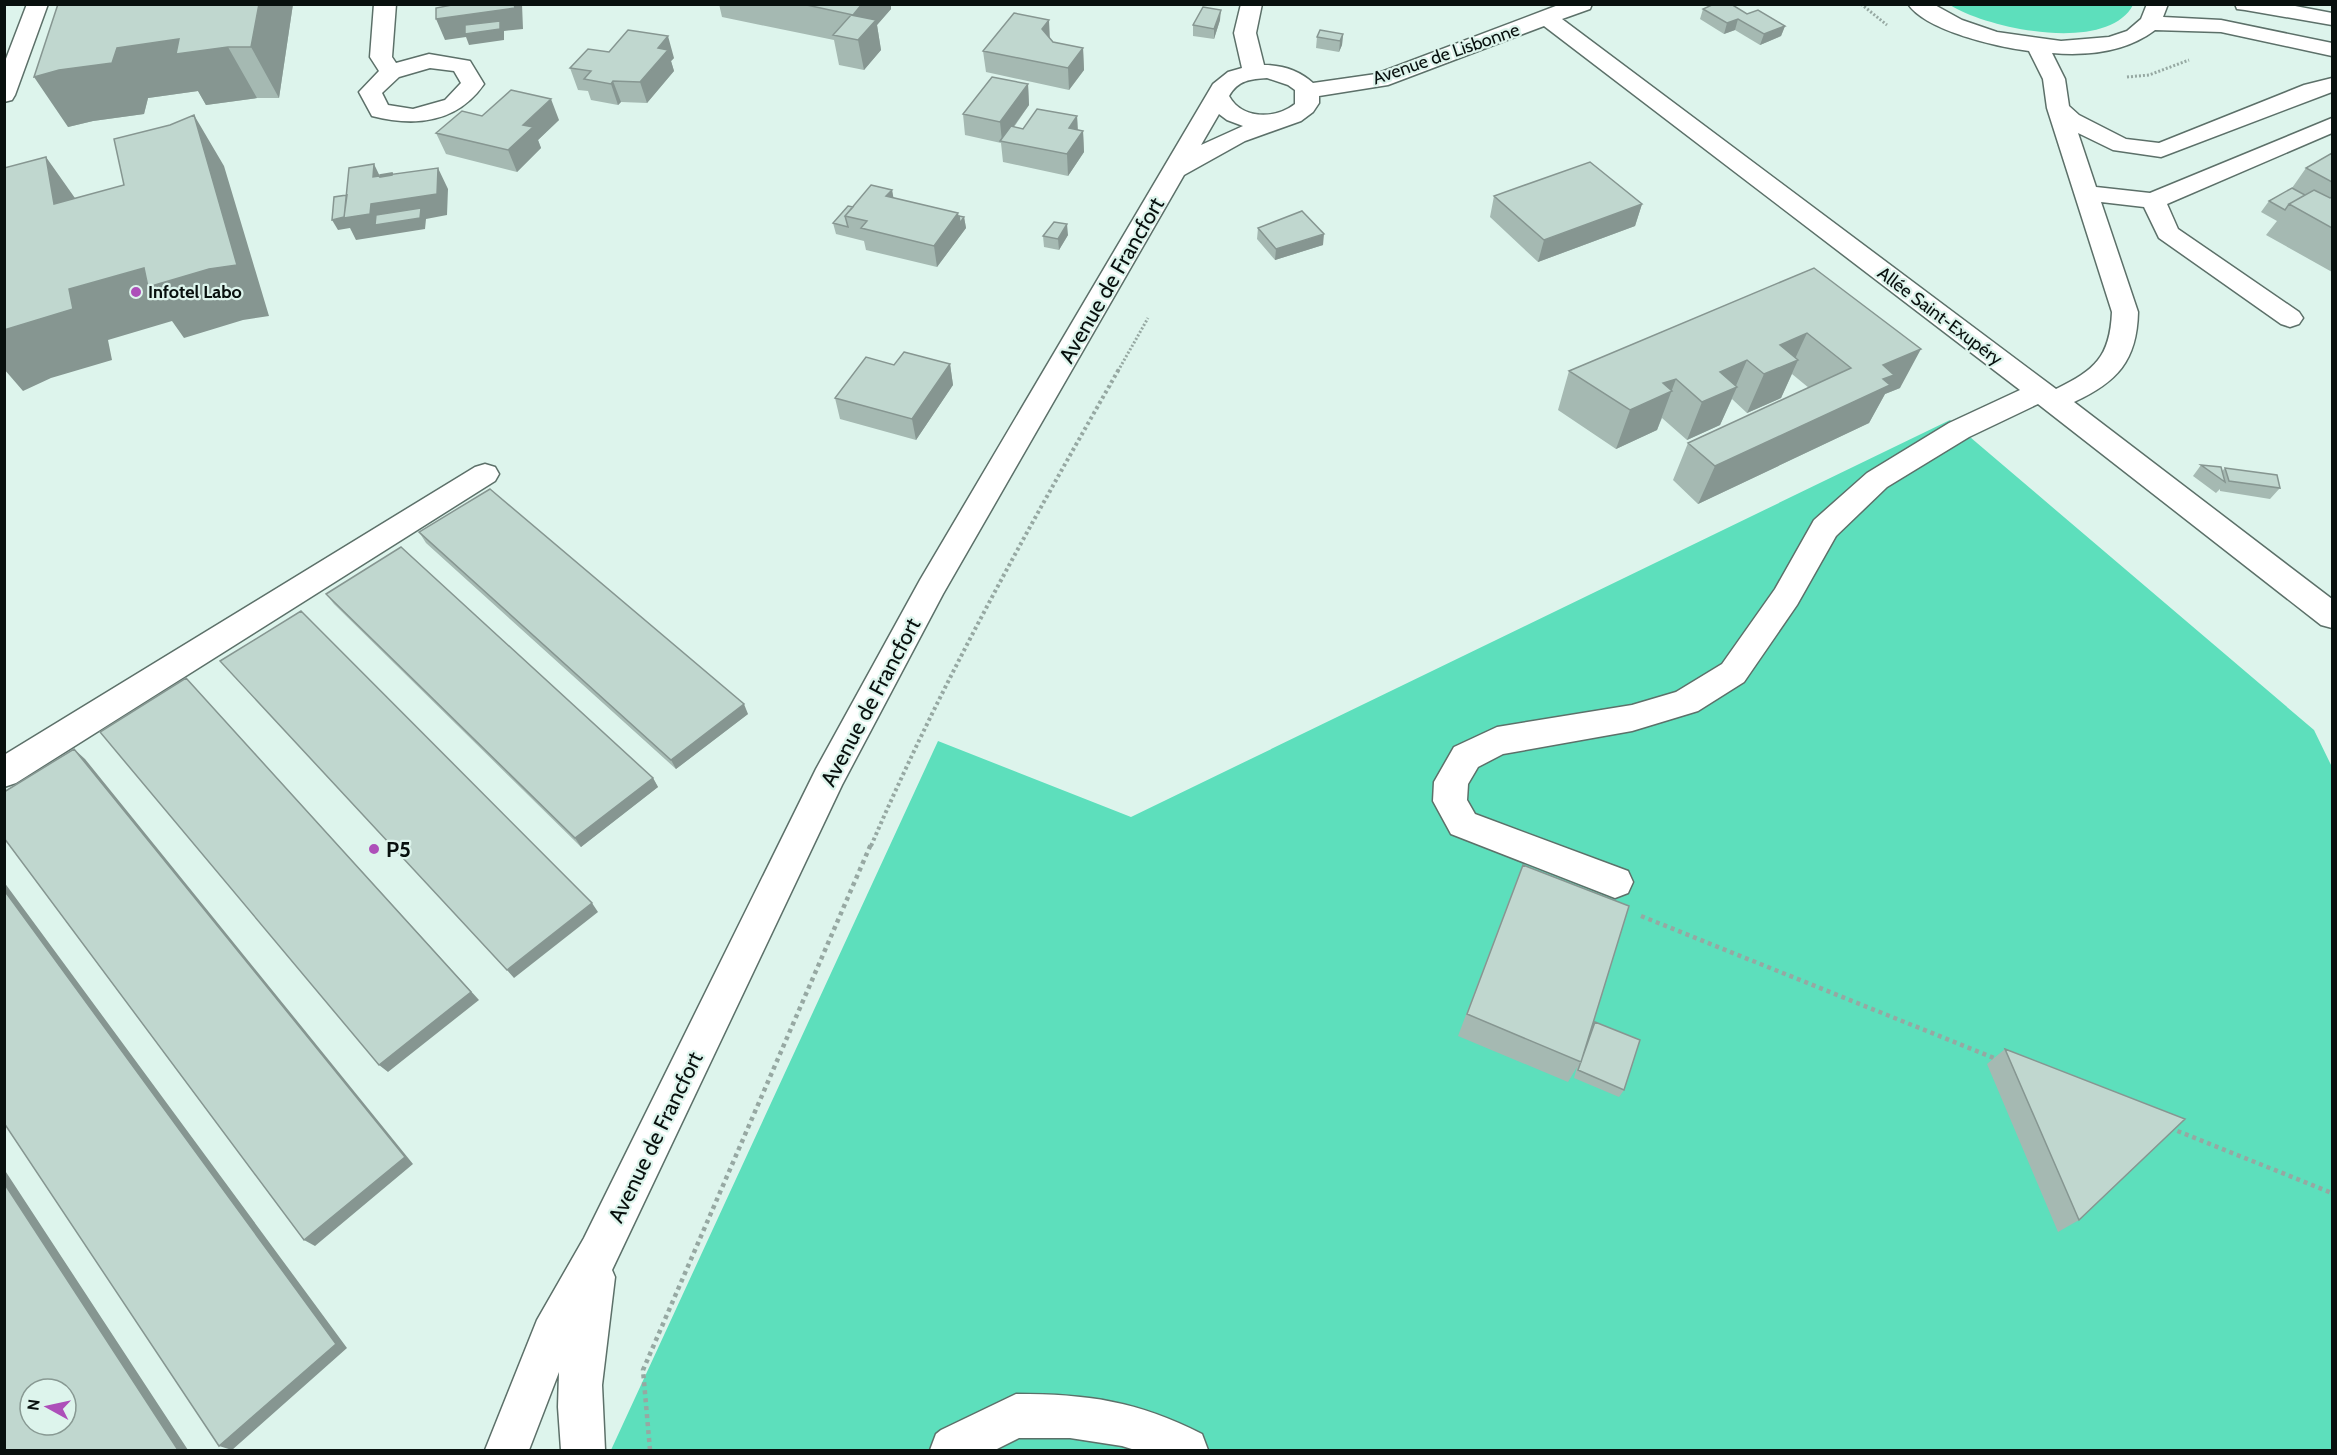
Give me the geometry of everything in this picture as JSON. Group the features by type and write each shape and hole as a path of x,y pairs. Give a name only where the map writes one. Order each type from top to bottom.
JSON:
{"street":[{"path":"4,95 38,4"},
{"path":"385,4 381,57 391,72"},
{"path":"1252,4 1245,33 1254,71"},
{"name":"Avenue de Lisbonne","path":"1307,91 1380,80 1582,4"},
{"path":"1918,4 1952,24 1994,38 2038,47 2080,48 2115,43 2142,32 2154,14 2332,49"},
{"path":"2245,4 2332,19"},
{"path":"1491,39 1501,13"},
{"name":"Allée Saint-Exupéry","path":"1547,18 2332,616"},
{"path":"1615,882 1462,824 1450,801 1451,782 1466,757 1497,741 1632,718 1686,702 1733,673 1786,597 1825,528 1877,480 1959,430 2104,375 2120,351 2126,335 2125,312 2058,108 2054,79 2038,47"},
{"path":"1254,71 1287,75 1299,82 1307,91 1309,98 1306,106 1290,118 1264,122 1237,117 1227,111 1218,96 1220,89 1232,77 1254,71"},
{"path":"2058,108 2071,120 2121,145 2161,150 2312,90 2332,85"},
{"name":"Avenue de Francfort","path":"598,1253 834,769 931,588 1177,170 1218,96"},
{"name":"Avenue de Francfort","path":"1177,170 1210,148 1278,121"},
{"path":"2086,193 2153,201 2326,134"},
{"path":"2153,201 2168,233 2290,318"},
{"path":"4,773 485,474"},
{"path":"507,1450 552,1335 598,1253"},
{"path":"584,1450 580,1390 586,1321 598,1253"},
{"path":"952,1450 1016,1416 1070,1416 1122,1424 1163,1438 1186,1450"}],"path":[{"path":"650,1450 643,1370 891,799 1007,566 1148,318"},
{"path":"1636,914 2001,1060"},
{"path":"2167,1127 2332,1193"}],"green space":[{"path":"1950,5 2133,5 2119,20 2099,29 2074,33 2046,32 1991,22"},
{"path":"1950,420 2314,730 2332,767 2332,1450 611,1450 938,741 1131,817"}],"building":[{"path":"58,4 259,4 251,47 228,47 176,54 179,39 117,48 112,63 59,70 34,77"},
{"path":"457,4 514,4 515,8 436,19 436,8"},
{"path":"802,4 862,4 853,15"},
{"path":"1714,4 1731,4 1747,14 1758,10 1785,26 1764,34 1738,19 1727,23 1703,9"},
{"path":"1203,7 1221,10 1214,29 1193,25"},
{"path":"1014,13 1049,20 1042,29 1053,42 1083,48 1068,68 983,51"},
{"path":"851,15 876,20 858,40 833,35"},
{"path":"500,21 500,29 465,34 465,25"},
{"path":"628,30 668,36 658,48 668,50 640,82 613,81 611,84 584,79 591,71 570,68 588,49 609,52"},
{"path":"1320,30 1343,34 1340,41 1317,37"},
{"path":"992,77 1028,84 1000,122 963,114"},
{"path":"511,90 551,99 523,125 533,127 508,150 436,133 462,111 482,116"},
{"path":"1037,109 1077,116 1069,128 1083,131 1067,154 1000,141 1011,126 1023,129"},
{"path":"194,115 237,265 209,269 148,287 144,268 69,289 73,309 4,330 4,168 46,157 54,204 124,185 114,139 170,125"},
{"path":"2332,153 2332,182 2306,168"},
{"path":"1590,162 1642,204 1544,240 1494,196"},
{"path":"374,164 373,177 438,168 437,194 371,204 370,214 344,218 349,168"},
{"path":"392,173 392,175 380,177 380,175"},
{"path":"871,185 892,190 886,196 958,213 934,246 861,228 867,221 845,216"},
{"path":"2292,188 2305,195 2289,204 2285,210 2269,201"},
{"path":"2314,190 2332,197 2332,228 2289,204"},
{"path":"347,195 344,217 332,220 334,197"},
{"path":"848,206 853,207 845,216 848,227 833,223"},
{"path":"421,208 420,218 375,225 376,215"},
{"path":"1302,211 1324,234 1276,249 1258,228"},
{"path":"1054,222 1067,224 1058,239 1043,236"},
{"path":"1814,268 1921,349 1883,365 1894,375 1883,379 1890,385 1715,466 1688,443 1851,368 1807,333 1780,345 1798,360 1764,374 1747,360 1720,372 1737,387 1702,402 1676,379 1663,383 1672,391 1630,410 1569,371"},
{"path":"904,352 950,364 912,419 835,398 866,357 894,365"},
{"path":"2201,465 2221,467 2225,482"},
{"path":"2225,468 2277,475 2280,488 2229,481"},
{"path":"490,489 744,704 671,760 419,532"},
{"path":"401,547 653,778 575,838 326,594"},
{"path":"301,611 592,903 507,970 220,661"},
{"path":"186,678 471,992 379,1065 100,732"},
{"path":"74,749 405,1157 304,1240 4,838 4,792"},
{"path":"1523,865 1629,906 1581,1062 1467,1014"},
{"path":"4,890 336,1344 219,1446 4,1123"},
{"path":"1595,1022 1640,1040 1624,1090 1578,1070"},
{"path":"2005,1049 2185,1119 2079,1220"},
{"path":"4,1183 178,1450 4,1450"}],"place":[{"name":"Infotel Labo","path":"136,292"},
{"name":"P5","path":"374,849"}]}
